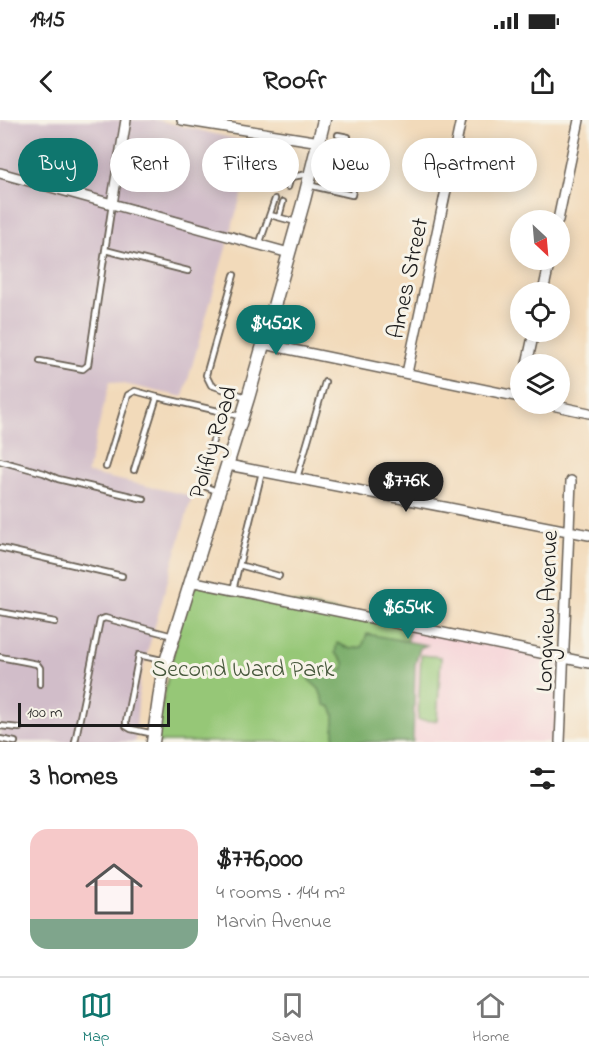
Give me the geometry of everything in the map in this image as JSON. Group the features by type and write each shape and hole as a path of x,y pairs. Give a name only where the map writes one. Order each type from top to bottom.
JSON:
{"main road":[{"name":"Polifly Road","path":"321,138 324,120"},
{"name":"Polifly Road","path":"153,738 157,704 173,636 243,417 311,175"}],"street":[{"path":"112,204 126,120"},
{"path":"182,120 311,141"},
{"name":"Ames Street","path":"407,373 461,120"},
{"path":"560,210 579,120"},
{"path":"0,173 289,253"},
{"path":"264,344 510,395"},
{"path":"570,409 589,413"},
{"path":"228,465 589,534"},
{"name":"Longview Avenue","path":"560,742 571,481"},
{"path":"190,581 589,663"}],"lane":[{"path":"338,135 348,137"},
{"path":"299,178 310,179"},
{"path":"259,245 275,199"},
{"path":"279,217 284,201"},
{"path":"40,361 83,369 88,365 112,204"},
{"path":"270,215 298,223"},
{"path":"105,250 188,271"},
{"path":"234,275 206,375 211,385 248,398"},
{"path":"297,478 326,382"},
{"path":"106,467 128,395 135,391 243,417"},
{"path":"134,470 157,397"},
{"path":"219,492 204,486 203,473 222,411"},
{"path":"0,461 58,479 144,499"},
{"path":"233,590 262,472"},
{"path":"0,548 122,576"},
{"path":"239,565 279,576"},
{"path":"0,612 55,622"},
{"path":"75,742 99,620 105,618 173,636"},
{"path":"153,738 131,729 126,726 126,722 139,655 166,661"},
{"path":"0,657 37,664 40,668 40,684"},
{"path":"0,726 19,729"},
{"path":"0,739 15,742"}],"shaded area":[{"path":"0,120 157,120 231,138 202,138 202,192 242,192 183,397 110,381 87,473 192,496 140,678 135,742 0,742"},
{"path":"409,626 564,658 560,742 405,742 404,682"}],"green space":[{"name":"Second Ward Park","path":"190,581 409,626 404,682 405,742 153,742"},
{"path":"367,634 427,645 420,648 415,665 413,742 334,742 334,714 331,707 325,705 319,689 309,680 308,672 314,664 332,673 344,669 344,662 335,653 337,643 351,649 362,647"},
{"path":"421,655 441,657 437,721 418,720"}]}
